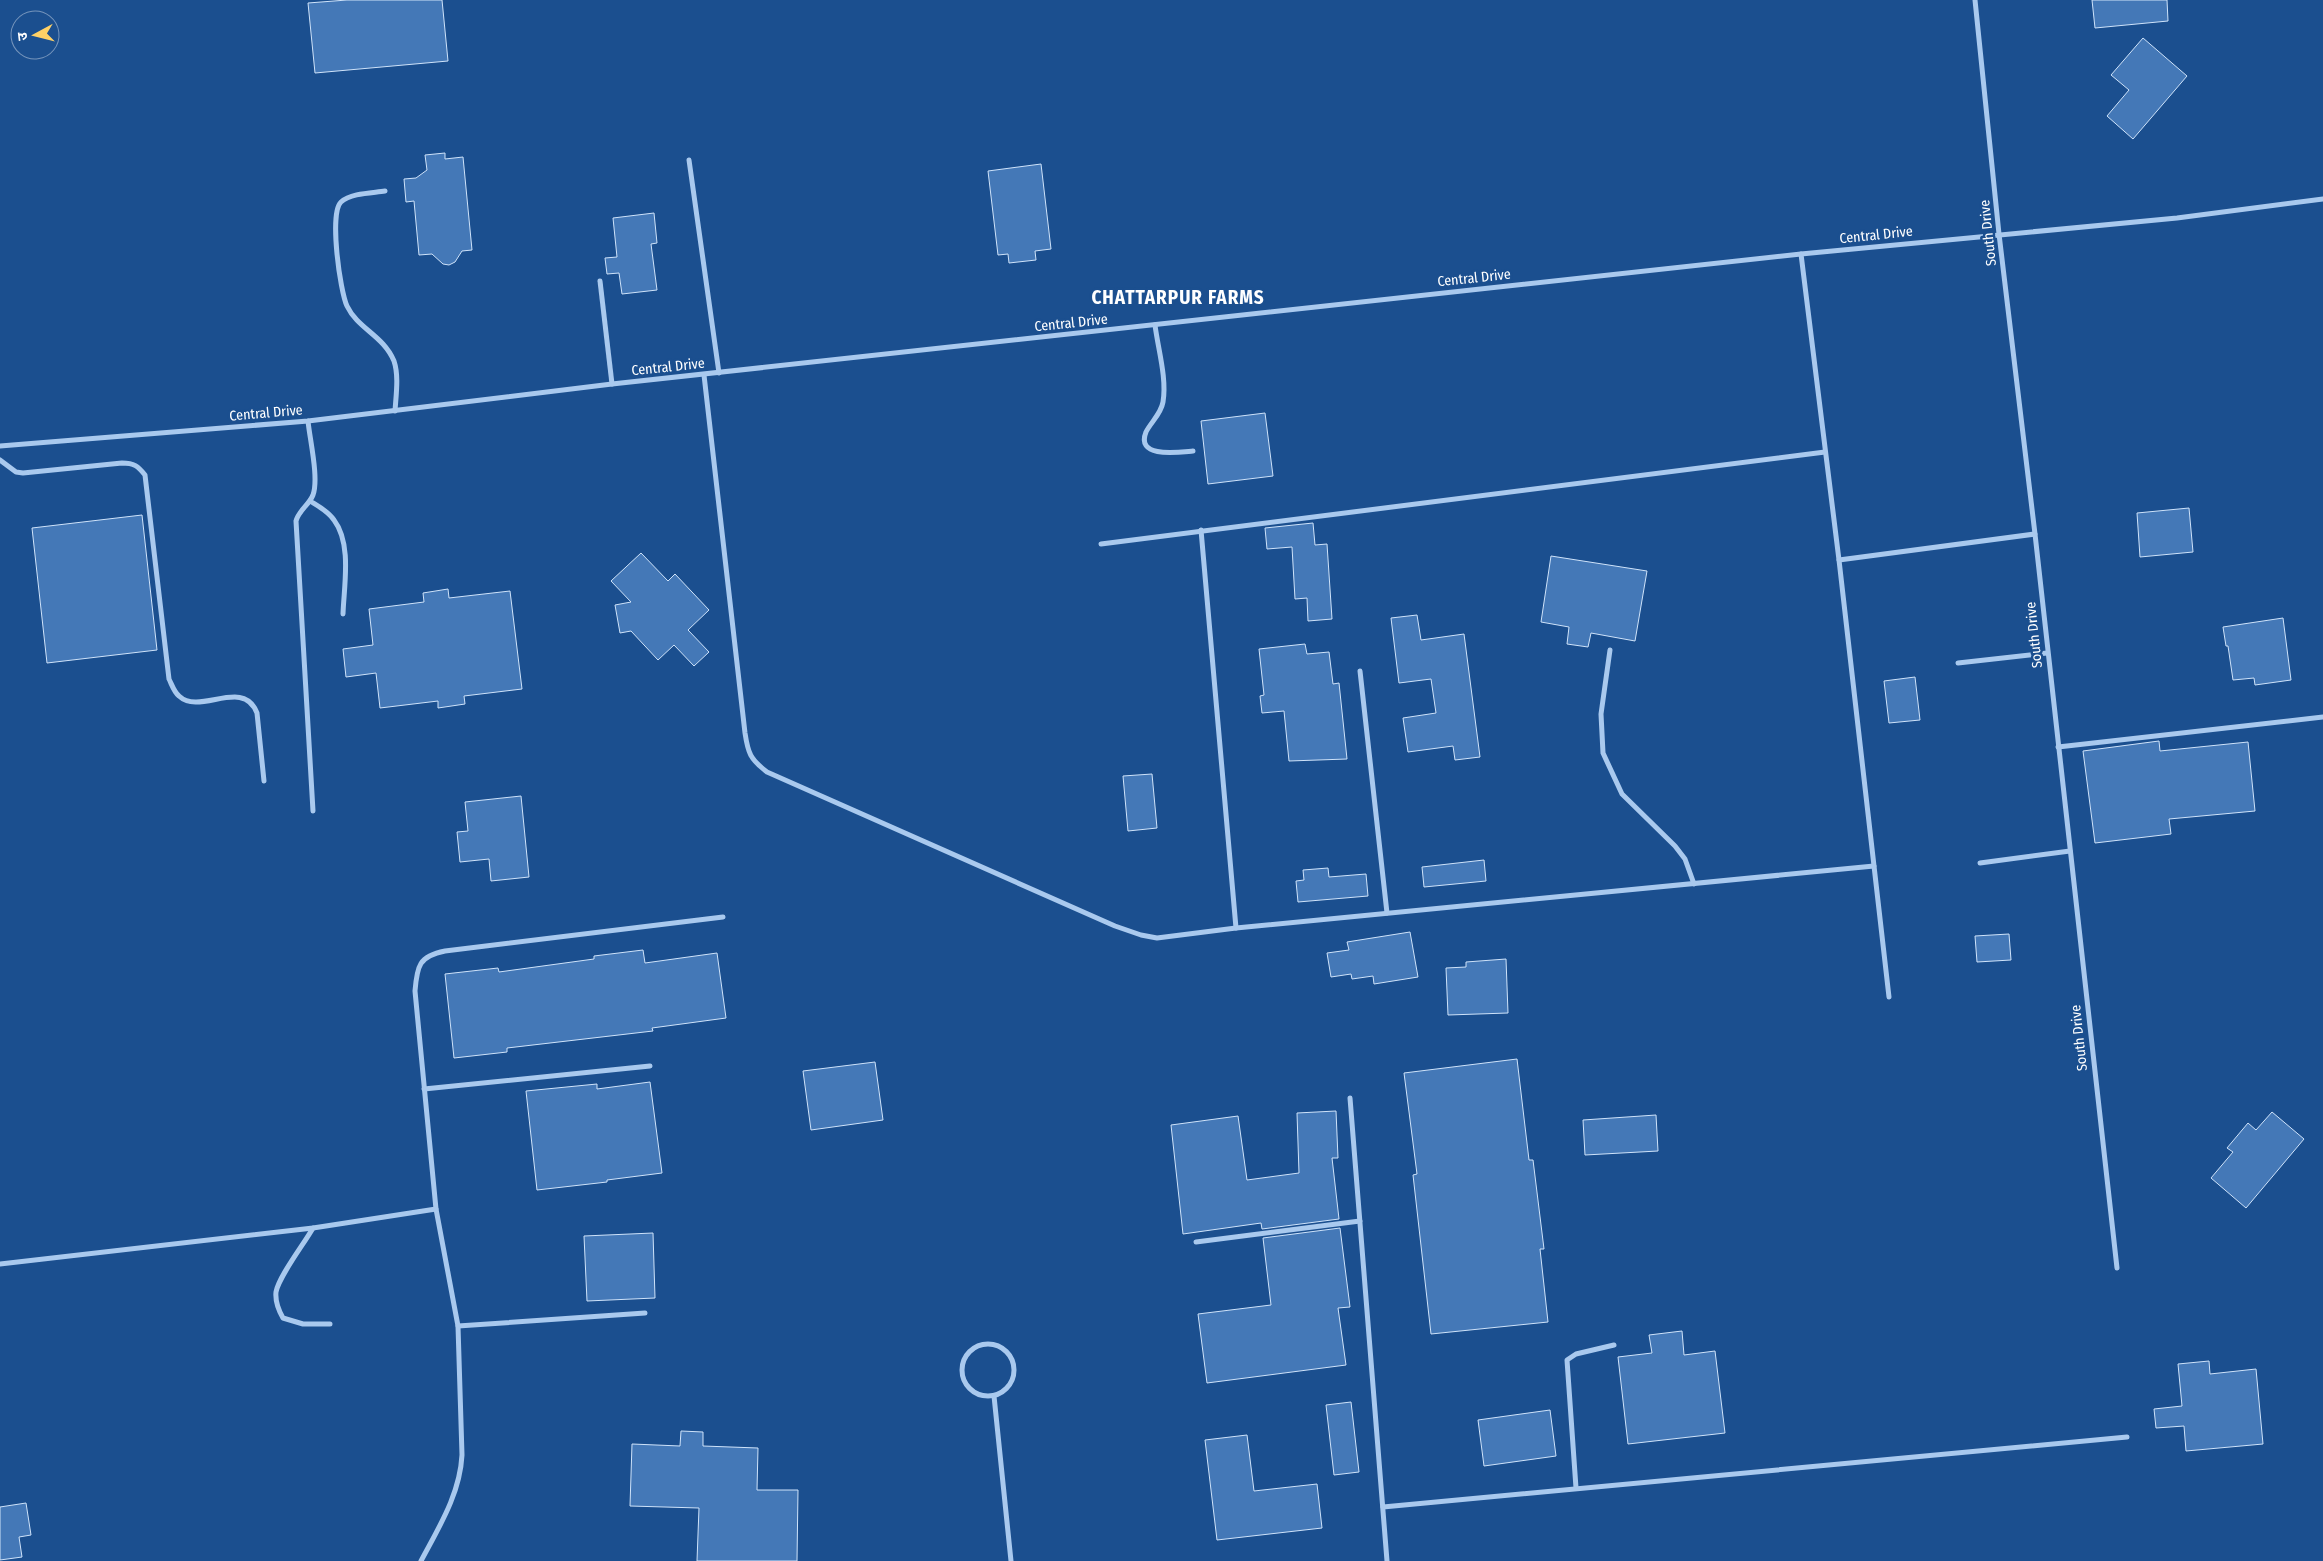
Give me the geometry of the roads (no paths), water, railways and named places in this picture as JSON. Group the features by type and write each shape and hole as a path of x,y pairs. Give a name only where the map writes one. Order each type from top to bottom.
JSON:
{"street":[{"name":"South Drive","path":"1975,0 1999,234 2035,534 2117,1268"},
{"path":"689,160 719,373"},
{"path":"385,191 352,196 342,200 338,205 335,216 340,280 347,306 360,323 385,344 394,363 397,385 395,411"},
{"name":"Central Drive","path":"0,446 308,422 612,384 1801,254 2177,218 2323,198"},
{"path":"1801,254 1839,560 1889,997"},
{"path":"600,281 612,384"},
{"path":"1155,325 1164,391 1163,404 1146,433 1145,441 1149,448 1156,452 1166,454 1193,451"},
{"path":"704,375 745,733 747,748 753,761 767,772 1106,922 1141,935 1157,938 1236,928 1874,866"},
{"path":"308,422 314,485 310,501 297,515 296,521 313,811"},
{"path":"1101,544 1825,452"},
{"path":"0,460 16,472 23,474 122,463 132,463 139,466 144,475 169,679 180,698 190,701 242,697 254,704 257,713 264,781"},
{"path":"310,501 335,520 344,542 343,614"},
{"path":"1201,530 1236,928"},
{"path":"1839,560 2035,534"},
{"path":"1610,650 1601,714 1603,753 1622,794 1675,846 1685,859 1694,884"},
{"path":"1958,663 2047,653"},
{"path":"1360,671 1387,914"},
{"path":"2058,747 2323,718"},
{"path":"1980,863 2070,851"},
{"path":"421,1561 443,1519 460,1476 462,1455 458,1326 436,1209 415,991 417,973 421,962 426,957 445,951 723,917"},
{"path":"424,1089 650,1066"},
{"path":"1350,1098 1387,1561"},
{"path":"0,1264 313,1228 436,1209"},
{"path":"1196,1242 1360,1220"},
{"path":"313,1228 280,1282 276,1292 276,1302 283,1318 293,1323 330,1324"},
{"path":"458,1326 645,1313"},
{"path":"983,1344 992,1344 1008,1352 1014,1369 1009,1386 994,1396 985,1396 970,1389 962,1375 965,1359 969,1352 983,1344"},
{"path":"1576,1488 1567,1360 1576,1354 1614,1345"},
{"path":"994,1396 1011,1561"},
{"path":"1382,1507 2127,1437"}],"district":[{"name":"CHATTARPUR FARMS","path":"1178,297"}]}
